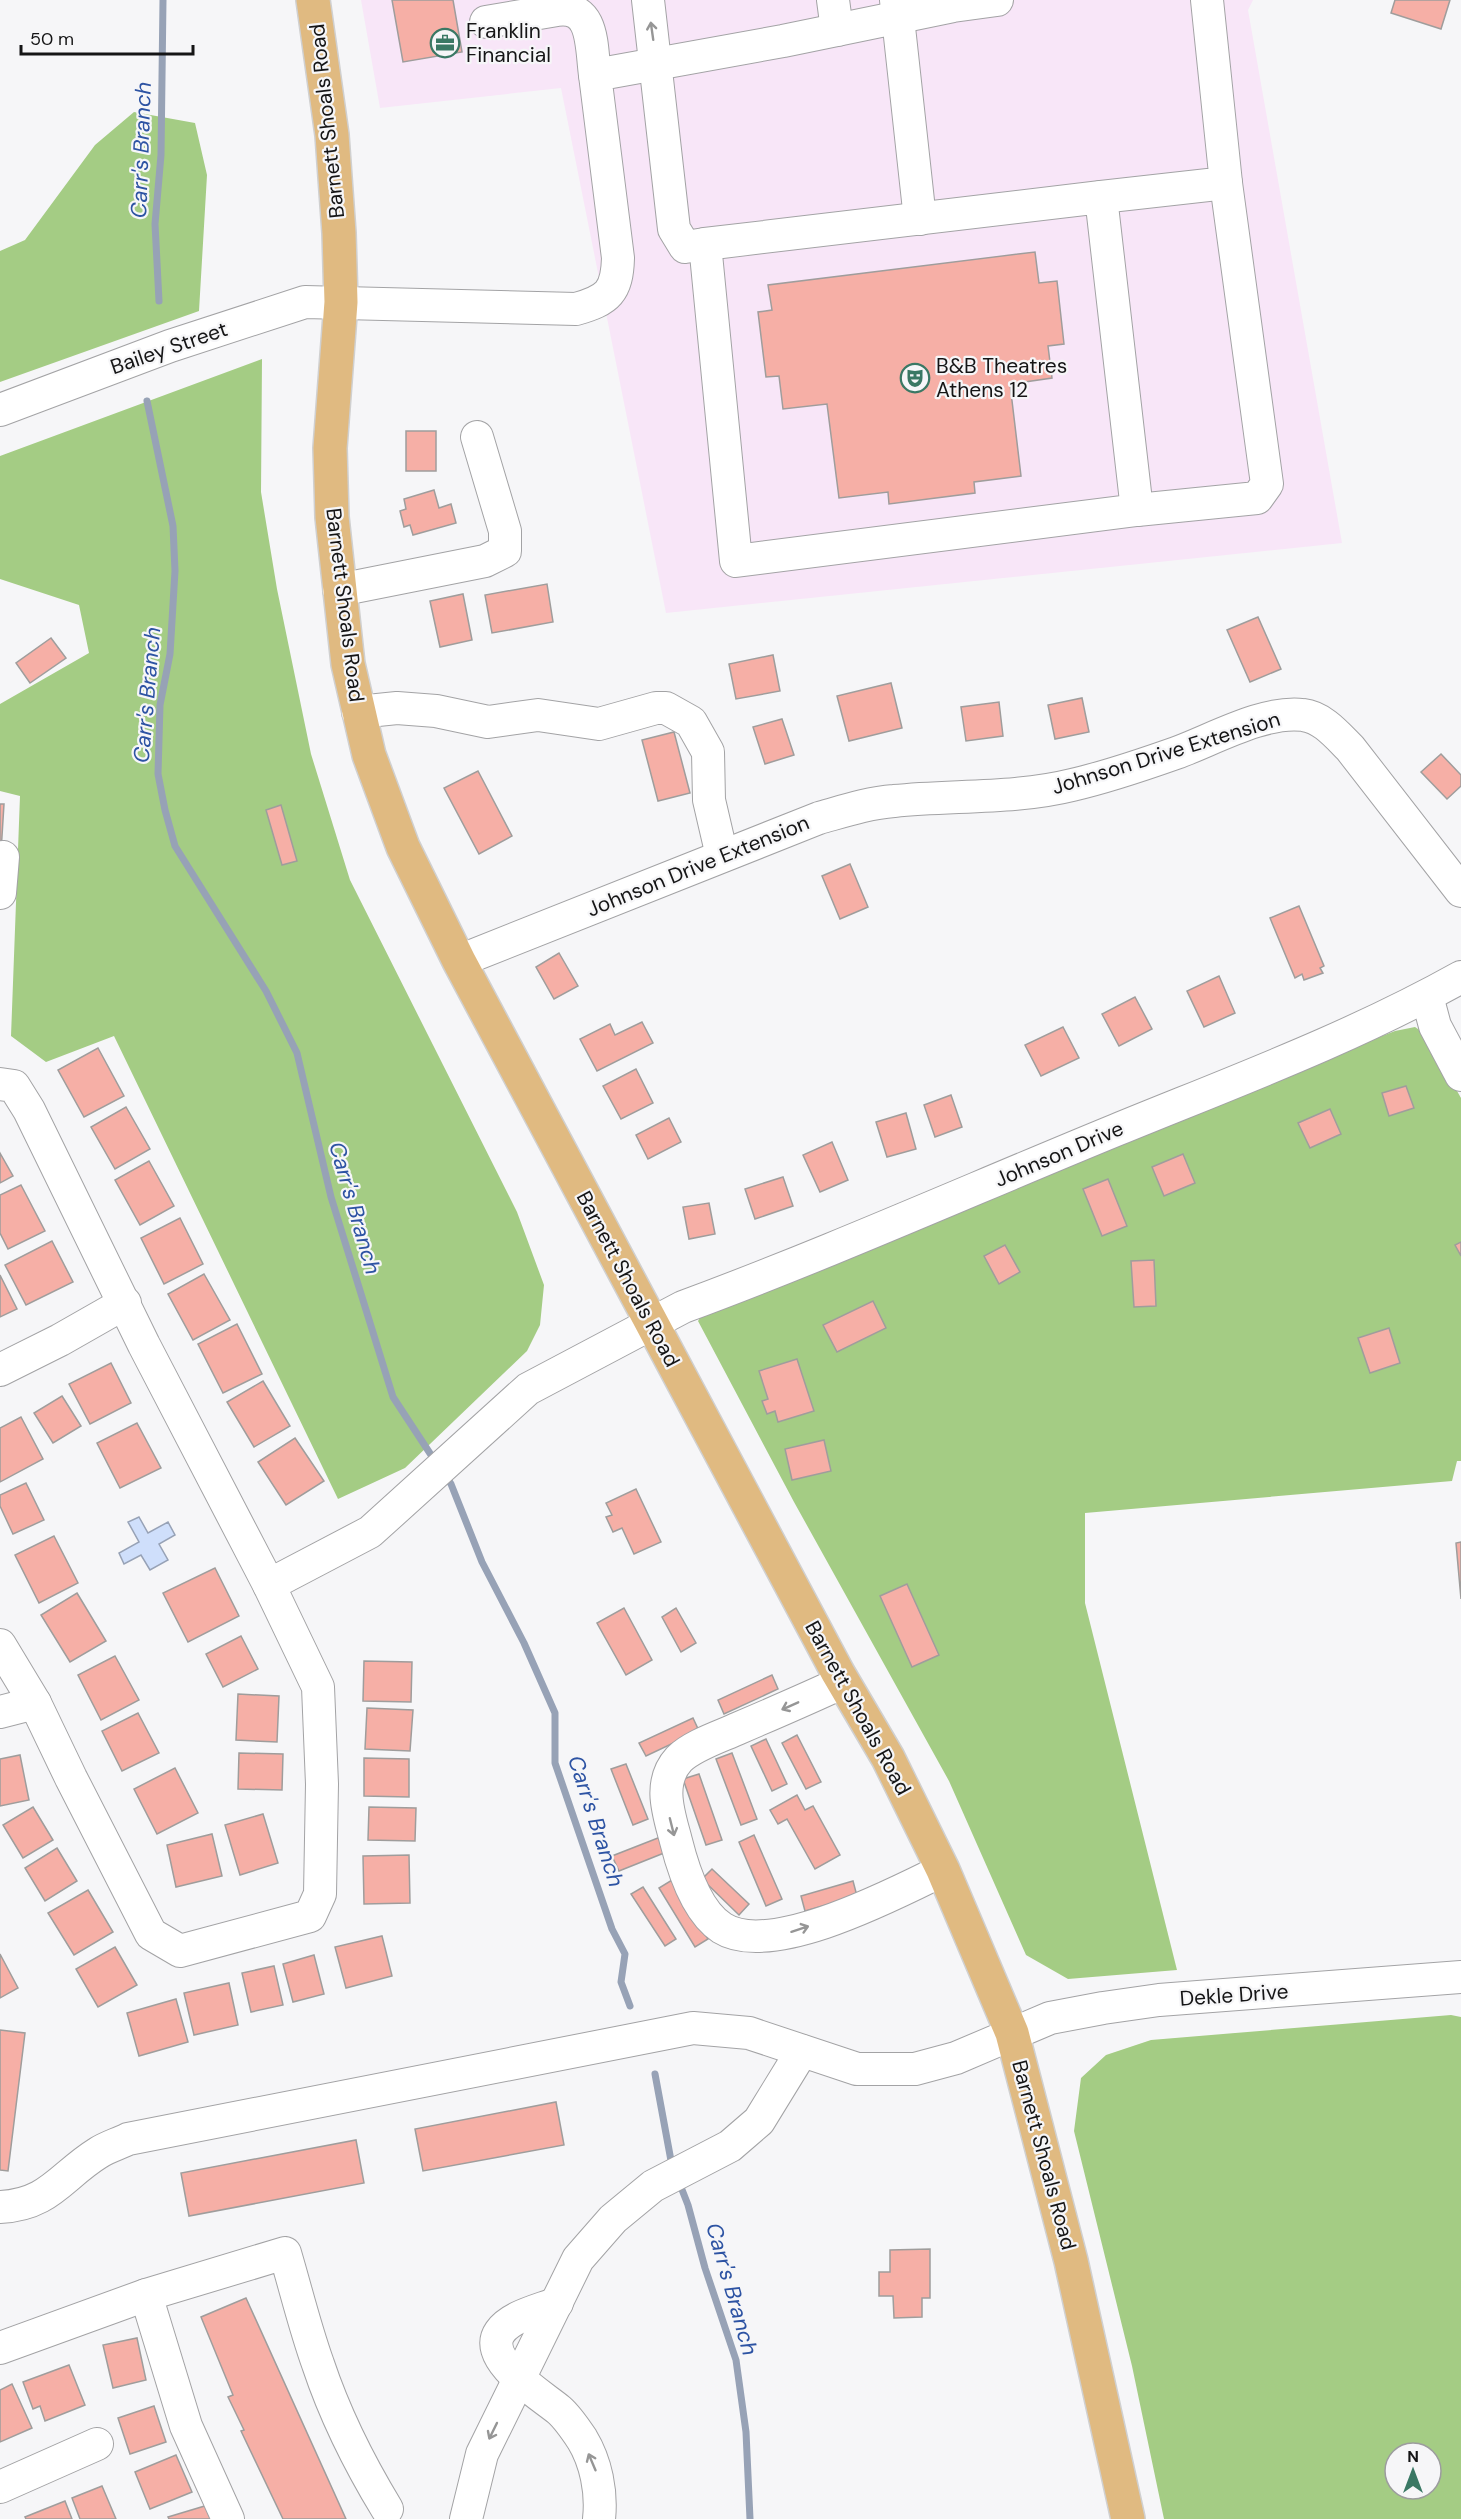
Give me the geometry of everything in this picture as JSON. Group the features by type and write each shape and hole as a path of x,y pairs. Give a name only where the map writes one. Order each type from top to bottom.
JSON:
{"main road":[{"name":"Barnett Shoals Road","path":"313,0 332,135 339,233 341,302 330,447 332,517 348,664 369,755 403,847 459,961 843,1682 888,1758 943,1870 1012,2033 1071,2261 1128,2519"}],"street":[{"path":"648,0 657,63 674,229 685,247 1226,183"},
{"path":"595,75 657,63 835,15 997,0"},
{"path":"705,244 736,561 1137,510 1257,498 1267,484 1226,183 1207,0"},
{"name":"Bailey Street","path":"0,410 170,346 305,302 576,309 592,304 607,295 617,280 618,258 595,75 585,19 568,4"},
{"path":"486,22 568,4"},
{"path":"897,8 920,219"},
{"path":"1101,197 1137,510"},
{"path":"339,590 485,561 505,551 505,531 477,437"},
{"path":"358,712 397,708 436,711 488,722 538,715 599,724 656,708 666,708 691,722 708,752 709,800 722,856"},
{"name":"Johnson Drive Extension","path":"459,961 785,830 862,805 1042,791 1072,785 1177,753 1257,722 1281,716 1303,715 1331,729 1350,748 1461,891"},
{"path":"0,893 3,857"},
{"name":"Johnson Drive","path":"269,1585 370,1532 528,1389 683,1306 875,1231 1118,1129 1248,1078 1349,1034 1461,977"},
{"path":"1427,996 1436,1026 1461,1075"},
{"path":"0,1645 35,1703 151,1934 180,1951 310,1916 320,1894 322,1784 318,1687 269,1585 144,1345 29,1110 14,1086 1,1081"},
{"path":"0,1370 60,1340 125,1303"},
{"path":"843,1682 706,1742 679,1760 666,1783 667,1806 682,1865 700,1904 722,1928 748,1937 789,1932 870,1906 943,1870"},
{"path":"0,1712 35,1703"},
{"name":"Dekle Drive","path":"0,2206 18,2206 46,2195 98,2153 128,2139 693,2028 749,2033 857,2069 915,2069 956,2058 1050,2018 1159,2000 1461,1977"},
{"path":"466,2519 482,2454 578,2259 613,2218 653,2186 730,2146 759,2121 802,2051"},
{"path":"4,2337 285,2253 317,2362 330,2397 364,2470 387,2509"},
{"path":"146,2295 186,2426 228,2519"},
{"path":"519,2379 561,2412 583,2441 596,2473 601,2506 599,2519"},
{"path":"0,2487 97,2444"}],"shaded area":[{"path":"361,0 1253,0 1248,10 1342,543 666,613 561,88 380,108"}],"green space":[{"path":"134,112 195,123 207,175 199,311 0,382 0,251 25,240 95,145"},
{"path":"262,359 261,492 277,589 311,754 350,880 517,1212 544,1285 540,1325 527,1351 405,1468 338,1499 114,1036 46,1062 11,1036 20,796 0,791 0,704 89,653 79,605 0,579 0,456"},
{"path":"1415,1027 1424,1033 1461,1098 1461,1461 1457,1461 1452,1481 1085,1513 1085,1603 1177,1970 1068,1979 1026,1955 949,1781 794,1502 698,1321 704,1312 1137,1131 1395,1031"},
{"path":"1451,2015 1461,2017 1461,2519 1164,2519 1132,2366 1074,2131 1081,2078 1106,2055 1151,2040"}],"water":[{"path":"139,1517 148,1533 168,1522 175,1535 159,1544 168,1560 150,1570 141,1555 124,1564 119,1553 139,1542 128,1522"}],"building":[{"path":"392,0 453,0 462,52 403,62"},
{"path":"1395,0 1450,0 1441,29 1391,13"},
{"name":"B&B Theatres Athens 12","path":"1035,252 1039,283 1057,281 1064,344 1048,346 1052,378 1010,384 1021,476 974,482 975,493 889,504 888,492 839,498 827,404 783,409 779,376 766,377 758,312 772,310 768,285"},
{"path":"406,431 436,431 436,471 406,471"},
{"path":"434,490 439,508 451,504 456,523 413,535 410,525 404,527 400,511 406,509 404,499"},
{"path":"547,584 553,622 492,633 485,595"},
{"path":"463,594 472,640 440,647 430,601"},
{"path":"1258,617 1281,669 1250,682 1227,630"},
{"path":"51,638 66,658 30,683 16,663"},
{"path":"773,655 780,691 736,699 729,664"},
{"path":"891,683 902,728 849,741 837,696"},
{"path":"1082,698 1089,732 1055,739 1048,705"},
{"path":"999,702 1003,736 966,741 961,707"},
{"path":"782,719 794,755 765,764 753,727"},
{"path":"674,732 690,793 658,801 642,740"},
{"path":"1441,754 1461,775 1461,786 1447,799 1421,772"},
{"path":"478,771 512,836 479,854 444,788"},
{"path":"0,804 4,804 1,852 0,852"},
{"path":"281,805 297,861 282,865 266,810"},
{"path":"850,864 868,907 840,919 822,876"},
{"path":"1299,906 1324,966 1320,968 1323,973 1304,980 1302,974 1295,978 1270,918"},
{"path":"559,953 578,986 554,999 536,967"},
{"path":"1219,976 1235,1013 1204,1027 1187,991"},
{"path":"1135,997 1152,1029 1119,1046 1102,1014"},
{"path":"642,1022 653,1043 597,1071 580,1039 610,1024 615,1035"},
{"path":"1063,1027 1079,1058 1041,1076 1025,1045"},
{"path":"98,1048 124,1096 84,1117 58,1070"},
{"path":"636,1069 653,1103 621,1119 603,1086"},
{"path":"1406,1086 1414,1108 1389,1116 1382,1093"},
{"path":"951,1095 962,1127 935,1137 924,1105"},
{"path":"126,1107 150,1149 115,1169 91,1127"},
{"path":"1330,1109 1341,1134 1310,1148 1298,1123"},
{"path":"906,1113 916,1149 887,1157 876,1122"},
{"path":"669,1118 681,1142 648,1159 636,1135"},
{"path":"832,1142 848,1180 820,1192 803,1155"},
{"path":"0,1153 13,1176 0,1183"},
{"path":"1183,1154 1195,1183 1164,1196 1152,1167"},
{"path":"149,1161 174,1206 140,1225 115,1180"},
{"path":"783,1177 793,1206 755,1219 745,1189"},
{"path":"1108,1179 1127,1226 1102,1236 1083,1189"},
{"path":"21,1185 45,1231 8,1249 0,1233 0,1195"},
{"path":"709,1203 715,1234 689,1239 683,1207"},
{"path":"180,1218 203,1264 164,1284 141,1238"},
{"path":"52,1241 73,1282 26,1305 5,1265"},
{"path":"1461,1242 1461,1256 1455,1245"},
{"path":"1005,1245 1020,1272 999,1284 984,1256"},
{"path":"1154,1260 1156,1306 1134,1307 1131,1261"},
{"path":"204,1274 230,1320 193,1340 168,1294"},
{"path":"0,1275 17,1309 0,1317"},
{"path":"873,1301 886,1328 837,1352 823,1325"},
{"path":"237,1324 262,1374 223,1393 198,1344"},
{"path":"1389,1328 1400,1363 1370,1373 1358,1338"},
{"path":"797,1359 814,1411 778,1422 775,1411 767,1414 762,1401 768,1399 759,1371"},
{"path":"111,1363 131,1403 90,1424 69,1384"},
{"path":"263,1381 290,1426 254,1447 227,1402"},
{"path":"62,1396 81,1426 53,1443 34,1413"},
{"path":"21,1417 43,1459 0,1482 0,1428"},
{"path":"137,1423 161,1468 120,1488 97,1443"},
{"path":"295,1438 324,1481 286,1505 258,1462"},
{"path":"824,1440 831,1471 792,1480 785,1449"},
{"path":"26,1483 44,1520 13,1534 0,1506 0,1495"},
{"path":"636,1489 661,1542 634,1554 622,1528 613,1532 606,1517 612,1515 606,1503"},
{"path":"54,1536 78,1583 39,1603 15,1555"},
{"path":"1461,1542 1461,1599 1456,1543"},
{"path":"215,1568 239,1616 188,1642 163,1593"},
{"path":"907,1584 939,1655 912,1667 880,1596"},
{"path":"77,1593 106,1641 70,1662 41,1615"},
{"path":"624,1608 652,1660 626,1675 597,1623"},
{"path":"676,1608 696,1643 681,1652 662,1617"},
{"path":"241,1636 258,1669 223,1687 206,1654"},
{"path":"115,1656 139,1700 101,1720 78,1675"},
{"path":"364,1661 412,1662 411,1702 363,1701"},
{"path":"772,1675 778,1689 724,1714 718,1700"},
{"path":"238,1694 279,1696 277,1742 236,1740"},
{"path":"367,1708 413,1710 410,1751 365,1749"},
{"path":"138,1713 159,1753 122,1771 102,1731"},
{"path":"693,1718 699,1731 646,1756 639,1743"},
{"path":"797,1735 821,1782 806,1789 782,1743"},
{"path":"766,1739 787,1784 772,1791 751,1746"},
{"path":"239,1753 283,1754 282,1790 238,1789"},
{"path":"732,1753 757,1819 741,1825 716,1759"},
{"path":"20,1755 29,1800 0,1806 0,1759"},
{"path":"364,1758 409,1759 409,1797 364,1796"},
{"path":"626,1764 648,1819 633,1825 611,1769"},
{"path":"175,1768 198,1813 157,1834 134,1789"},
{"path":"699,1774 722,1840 706,1845 683,1779"},
{"path":"797,1795 805,1810 813,1806 840,1855 815,1869 787,1819 778,1824 770,1810"},
{"path":"33,1807 53,1840 23,1858 3,1825"},
{"path":"369,1807 416,1808 415,1841 368,1840"},
{"path":"263,1814 278,1863 240,1875 225,1825"},
{"path":"212,1834 222,1876 176,1887 167,1845"},
{"path":"754,1835 782,1899 766,1906 739,1842"},
{"path":"663,1836 669,1851 619,1871 612,1856"},
{"path":"57,1848 77,1881 45,1901 25,1868"},
{"path":"409,1855 410,1903 364,1904 363,1856"},
{"path":"712,1869 749,1904 739,1915 702,1879"},
{"path":"672,1880 708,1939 695,1947 659,1888"},
{"path":"853,1881 857,1896 805,1911 801,1896"},
{"path":"643,1887 676,1939 665,1946 631,1894"},
{"path":"88,1890 113,1932 74,1955 48,1913"},
{"path":"382,1936 392,1976 346,1988 335,1947"},
{"path":"115,1947 137,1985 98,2007 76,1969"},
{"path":"0,1954 18,1988 0,1998"},
{"path":"314,1955 324,1994 293,2002 283,1964"},
{"path":"274,1966 283,2005 251,2012 242,1973"},
{"path":"229,1983 238,2025 194,2035 184,1993"},
{"path":"176,1999 188,2042 139,2056 127,2013"},
{"path":"0,2030 25,2033 8,2171 0,2170"},
{"path":"556,2102 564,2145 423,2171 415,2129"},
{"path":"356,2140 364,2183 189,2216 181,2173"},
{"path":"930,2249 930,2298 922,2298 922,2317 894,2318 893,2296 879,2296 879,2272 890,2272 890,2250"},
{"path":"246,2298 346,2519 283,2519 241,2431 244,2430 228,2397 233,2395 201,2317"},
{"path":"137,2338 146,2380 113,2388 103,2345"},
{"path":"69,2365 85,2405 45,2421 40,2406 33,2409 23,2382"},
{"path":"12,2384 32,2428 0,2442 0,2390"},
{"path":"154,2406 166,2442 130,2454 118,2418"},
{"path":"176,2455 192,2492 150,2509 135,2472"},
{"path":"102,2486 116,2519 80,2519 72,2498"},
{"path":"65,2501 72,2519 26,2519 25,2517"},
{"path":"208,2505 212,2519 169,2519 168,2517"}],"waterway":[{"name":"Carr's Branch","path":"159,301 155,224 161,155 163,0"},
{"name":"Carr's Branch","path":"147,401 173,526 175,571 170,654 160,705 158,774 165,810 175,846 266,991 297,1053 331,1197 393,1397 435,1461"},
{"name":"Carr's Branch","path":"445,1475 451,1484 482,1562 524,1643 555,1713 555,1763 612,1929 625,1954 621,1982 630,2006"},
{"name":"Carr's Branch","path":"655,2074 672,2166"},
{"name":"Carr's Branch","path":"679,2182 736,2360 746,2432 750,2519"}],"place":[{"name":"Franklin Financial","path":"445,43"},
{"name":"B&B Theatres Athens 12","path":"915,378"}]}
